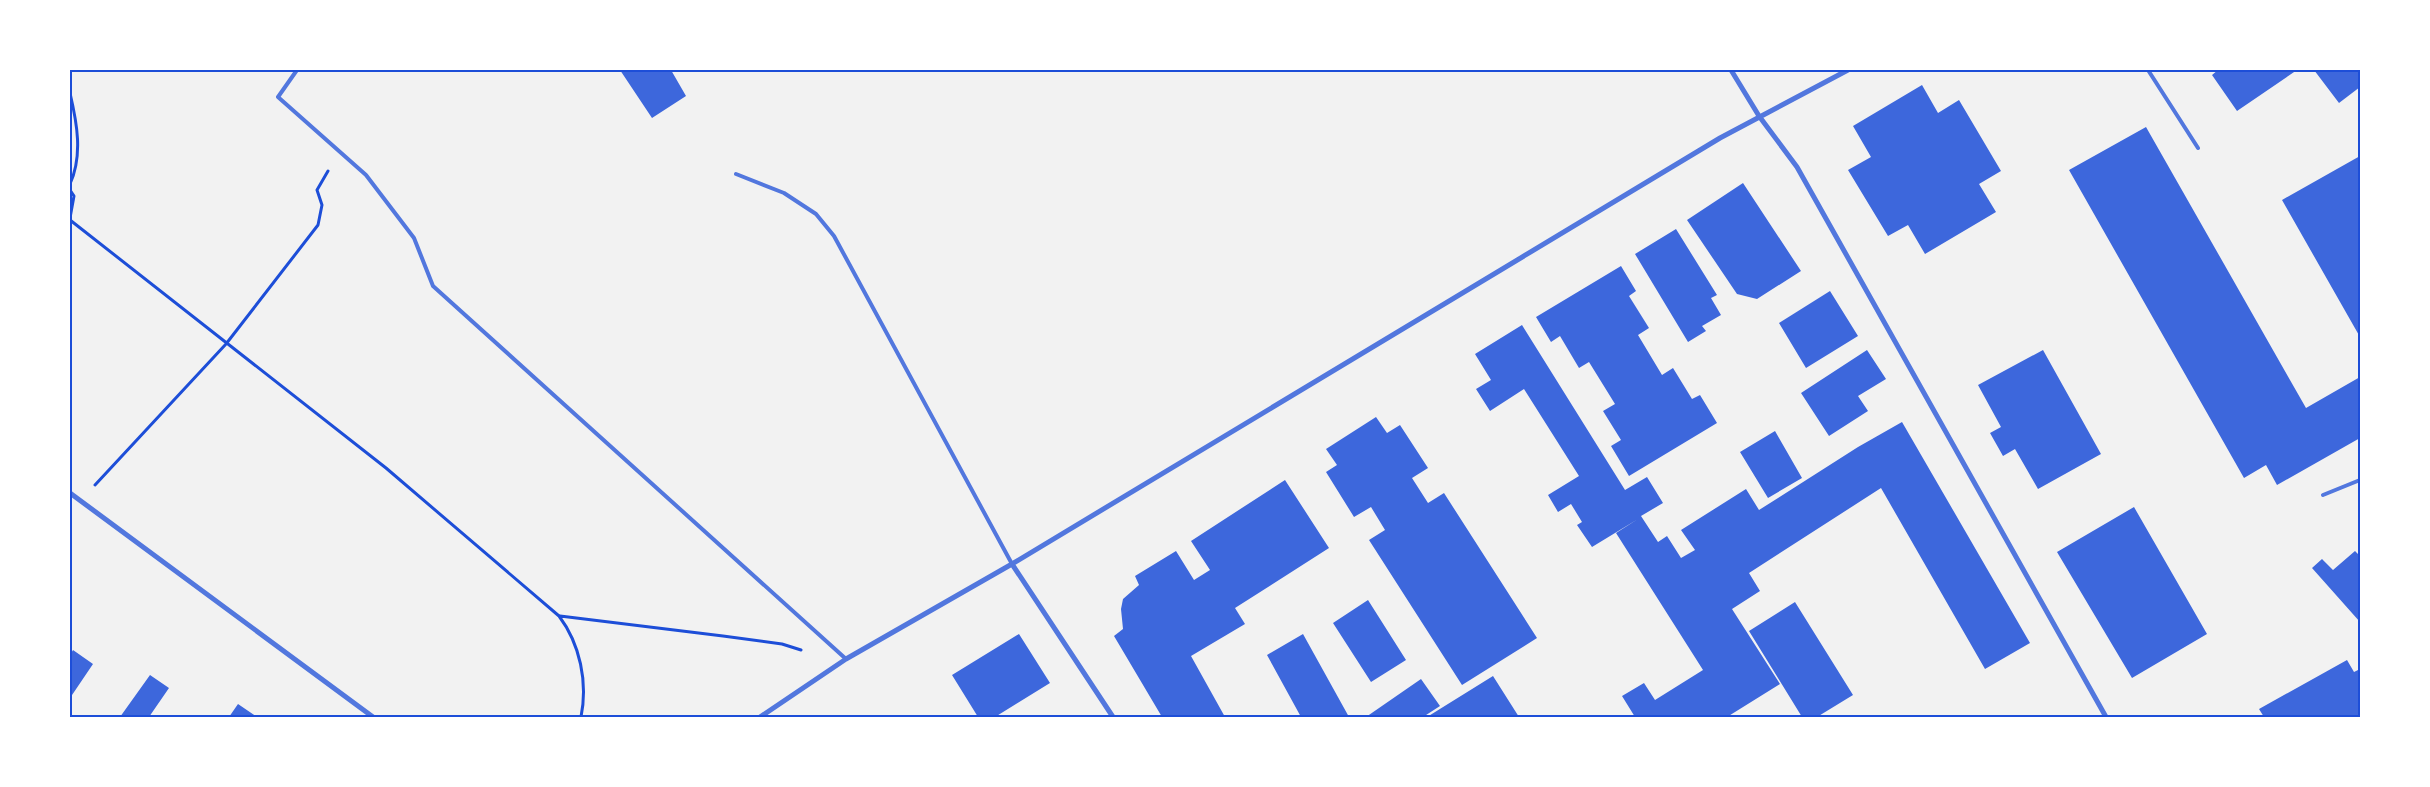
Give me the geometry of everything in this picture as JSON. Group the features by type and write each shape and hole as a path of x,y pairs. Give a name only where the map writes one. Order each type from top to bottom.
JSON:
{"street":[{"path":"1731,70 1759,116 1797,167 2106,717"},
{"path":"760,717 846,659 1012,564 1759,116 1848,70"},
{"path":"70,492 373,717"},
{"path":"1012,564 1113,717"}],"lane":[{"path":"297,70 278,97 366,174 414,238 433,286 846,659"},
{"path":"2148,70 2198,148"},
{"path":"736,174 784,193 816,214 834,236 1012,564"},
{"path":"2323,494 2360,480"}],"path":[{"path":"70,93 78,147 76,170 70,184"},
{"path":"81,501 226,344 318,225 322,206 317,190 340,151"},
{"path":"70,190 74,196 70,219 226,344 386,468 559,616 570,631 583,672 581,717"},
{"path":"559,616 782,644 804,650"}],"building":[{"path":"620,70 671,70 686,96 652,118"},
{"path":"2218,70 2297,70 2237,111 2212,75"},
{"path":"2314,70 2360,70 2360,87 2339,103"},
{"path":"1922,85 1938,113 1959,100 2001,171 1979,184 1996,212 1925,254 1908,225 1888,236 1848,170 1871,157 1853,126"},
{"path":"2146,127 2306,408 2360,377 2360,438 2277,485 2266,465 2244,478 2069,170"},
{"path":"2360,156 2360,337 2282,200"},
{"path":"1743,183 1801,271 1757,299 1737,294 1687,220"},
{"path":"1676,229 1717,295 1711,298 1721,315 1702,326 1706,331 1688,342 1635,254"},
{"path":"1621,266 1636,291 1629,296 1649,328 1638,335 1662,375 1673,368 1692,399 1700,395 1717,423 1629,476 1611,446 1621,440 1603,411 1615,404 1589,362 1579,368 1560,336 1551,342 1536,317"},
{"path":"1830,291 1858,336 1806,368 1779,323"},
{"path":"1522,325 1625,490 1647,477 1663,503 1641,516 1658,542 1667,536 1681,558 1695,550 1681,530 1746,489 1759,510 1858,447 1902,422 2030,643 1985,669 1881,488 1749,573 1760,591 1732,609 1780,684 1727,717 1635,717 1622,696 1644,683 1655,700 1703,670 1616,533 1638,519 1592,547 1577,525 1582,522 1571,504 1558,512 1548,495 1579,476 1524,389 1490,411 1476,389 1491,380 1475,354"},
{"path":"1867,350 1886,379 1858,396 1868,411 1829,436 1801,393"},
{"path":"2043,350 2101,454 2038,489 2015,449 2003,456 1990,433 2001,427 1978,385"},
{"path":"1376,417 1387,433 1400,425 1428,468 1412,478 1428,503 1444,493 1537,638 1462,685 1369,540 1385,530 1371,507 1354,517 1326,472 1337,465 1326,449"},
{"path":"1775,431 1802,478 1768,498 1740,452"},
{"path":"1285,480 1329,548 1235,608 1245,624 1191,656 1225,717 1162,717 1114,636 1123,629 1121,609 1123,599 1139,585 1135,576 1176,551 1194,580 1210,570 1191,541"},
{"path":"2134,507 2207,634 2132,678 2057,552"},
{"path":"2355,551 2360,556 2360,622 2312,568 2322,559 2333,570"},
{"path":"1368,600 1406,660 1371,682 1333,623"},
{"path":"1795,602 1853,695 1817,717 1802,717 1749,631"},
{"path":"1019,634 1050,683 995,717 978,717 952,675"},
{"path":"1303,634 1349,717 1301,717 1267,655"},
{"path":"73,650 93,664 70,698 70,655"},
{"path":"2347,660 2354,672 2360,669 2360,717 2264,717 2259,709"},
{"path":"150,675 169,688 149,717 120,717"},
{"path":"1493,676 1519,717 1427,717"},
{"path":"1421,679 1440,706 1423,717 1366,717"},
{"path":"238,704 257,717 229,717"}]}
